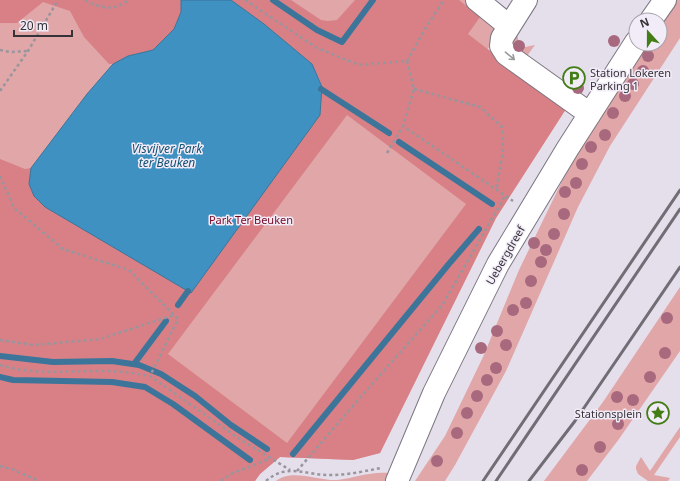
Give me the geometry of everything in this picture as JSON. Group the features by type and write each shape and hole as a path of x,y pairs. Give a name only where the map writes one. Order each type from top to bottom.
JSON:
{"street":[{"path":"477,0 509,26"},
{"path":"526,0 502,38 501,46 506,54 590,114"},
{"path":"657,12 665,0"},
{"name":"Uebergdreef","path":"392,473 412,447 434,393 498,264 630,52"}],"path":[{"path":"0,91 28,51 58,0"},
{"path":"86,0 96,6 110,8 119,7 129,0"},
{"path":"245,0 317,48 359,65 408,60"},
{"path":"387,153 403,126 414,89 408,60 428,24 444,0"},
{"path":"0,50 10,52 28,51"},
{"path":"414,89 480,107 502,127 503,152 496,190"},
{"path":"403,126 530,212"},
{"path":"0,176 14,208 63,249 128,270 178,319 150,376"},
{"path":"297,471 443,304 505,196"},
{"path":"0,340 33,345 100,339 174,315"},
{"path":"0,365 10,368 49,373 108,371 150,376 270,459 290,470"},
{"path":"220,481 231,474 270,459"},
{"path":"0,466 14,470 39,481"},
{"path":"266,481 280,472 290,470 331,475 392,473"}],"green space":[{"name":"Park Ter Beuken","path":"0,0 493,0 494,32 488,49 566,109 496,218 380,453 353,460 280,457 260,474 255,481 0,481"},
{"path":"0,0 181,0 181,12 174,29 153,50 128,56 113,64 109,64 84,37 70,11 43,2 17,23 0,23"},
{"path":"231,0 291,0 321,20 328,21 337,20 355,0 459,0 480,17 468,34 566,109 496,218 380,453 353,460 280,457 260,474 255,481 0,481 0,159 25,169 31,168 29,184 320,115 322,87 312,64 264,24","holes":["347,115 466,204 287,443 168,354"]},
{"path":"673,0 680,0 680,38 610,146 578,207 506,371 445,481 415,481 445,436 483,357 519,270 565,175 605,106 639,52 668,52 668,12 665,12"},
{"path":"516,29 520,48 535,45 527,56 510,47"},
{"path":"680,287 680,351 619,439 587,481 544,481 603,402"},
{"path":"680,427 680,437 654,475 670,478 668,481 648,481 638,474 636,466 641,457 650,471"},
{"path":"389,473 389,481 276,481 282,477 297,475 337,480 369,474"}],"water":[{"name":"Visvijver Park ter Beuken","path":"181,0 231,0 264,24 312,64 322,87 320,115 191,293 45,207 34,196 29,184 31,168 87,94 113,64 128,56 153,50 174,29 181,12"}],"waterway":[{"path":"273,0 317,30 342,42 373,0"},
{"path":"321,89 389,133"},
{"path":"399,142 492,204"},
{"path":"293,454 479,229"},
{"path":"178,305 188,291"},
{"path":"134,364 166,321"},
{"path":"0,356 53,362 112,361 139,365 161,374 195,396 231,425 267,449"},
{"path":"0,377 13,380 112,382 145,387 173,404 250,460"}],"railway":[{"path":"483,481 680,190"},
{"path":"496,481 680,209"},
{"path":"529,481 575,421 680,267"}],"place":[{"name":"Station Lokeren Parking 1","path":"574,78"},
{"name":"Stationsplein","path":"658,413"}]}
